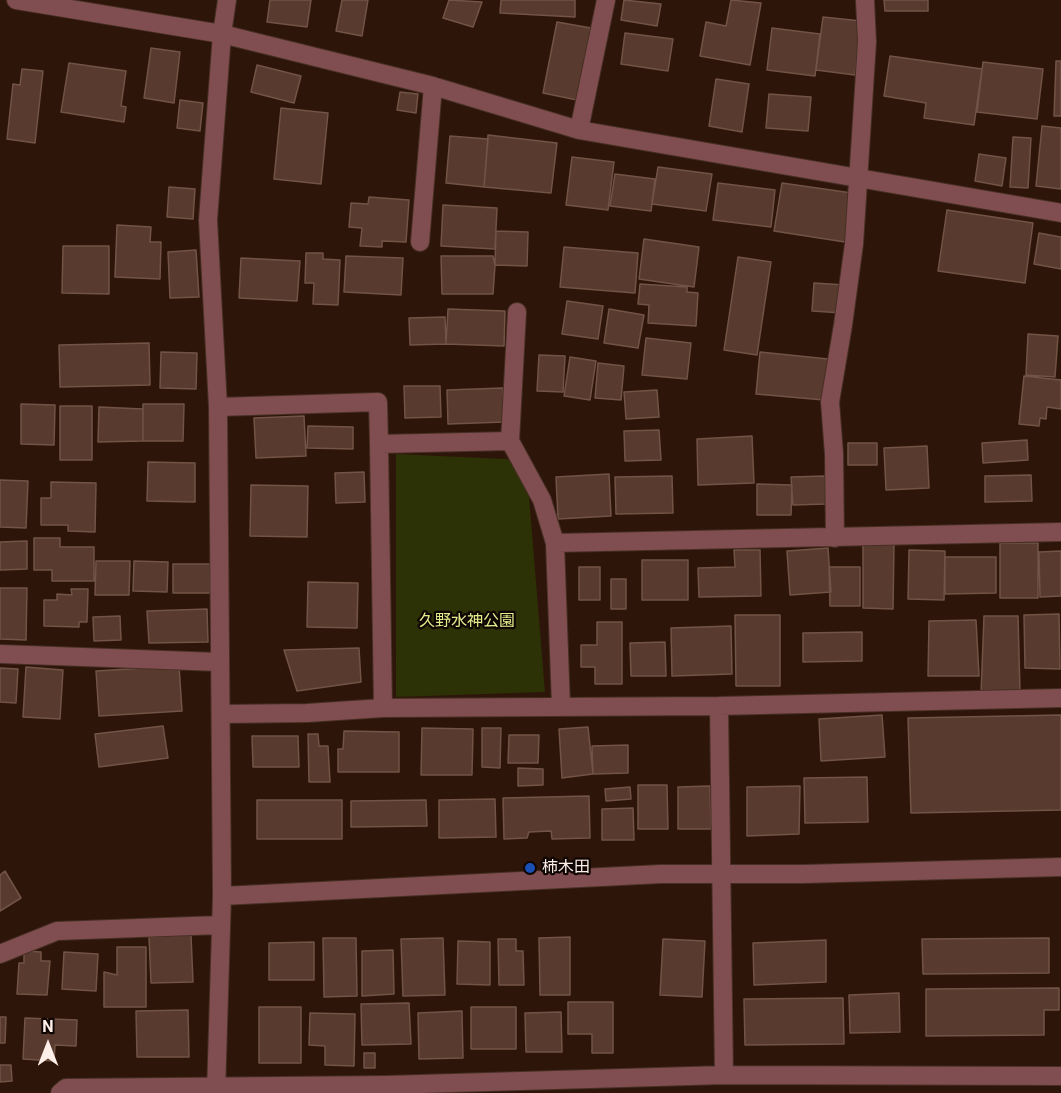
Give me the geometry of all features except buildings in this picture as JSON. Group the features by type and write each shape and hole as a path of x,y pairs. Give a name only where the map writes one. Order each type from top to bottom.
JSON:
{"street":[{"path":"16,0 222,34 433,86 579,130 1061,213"},
{"path":"216,1090 222,896 221,714 218,407 208,220 222,34 227,0"},
{"path":"579,130 606,0"},
{"path":"835,538 834,454 830,402 852,255 867,42 865,0"},
{"path":"420,242 433,86"},
{"path":"517,312 510,441 542,500 555,543 561,706"},
{"path":"218,407 378,402 383,708"},
{"path":"379,444 510,441"},
{"path":"555,543 1061,532"},
{"path":"0,654 219,662"},
{"path":"221,714 307,713 383,708 719,706 1061,698"},
{"path":"719,706 724,1075"},
{"path":"222,896 661,874 802,874 1061,867"},
{"path":"0,954 57,931 220,925"},
{"path":"60,1093 66,1088 386,1089 724,1075 873,1085 1061,1076"}],"green space":[{"name":"久野水神公園","path":"396,454 526,460 545,692 396,697"}],"place":[{"name":"柿木田","path":"530,868"}]}
